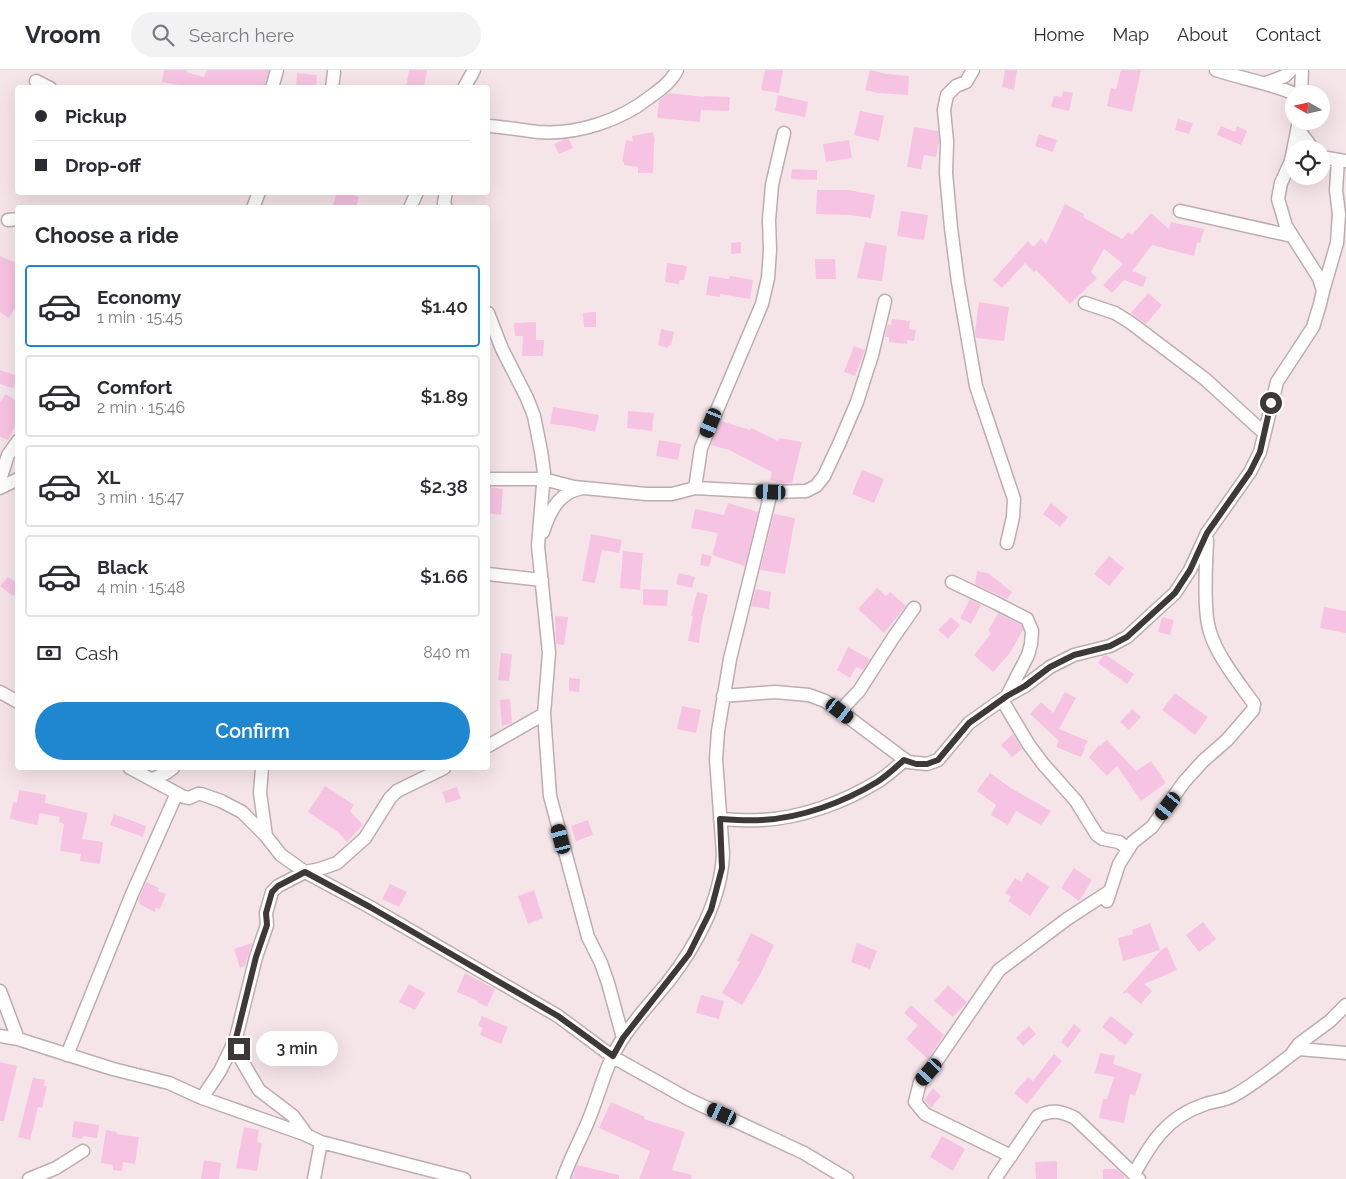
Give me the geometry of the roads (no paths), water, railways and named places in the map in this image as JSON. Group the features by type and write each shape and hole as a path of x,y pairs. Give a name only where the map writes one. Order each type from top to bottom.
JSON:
{"street":[{"path":"273,85 278,70"},
{"path":"466,85 474,70"},
{"path":"490,126 538,132 564,131 588,127 625,114 640,105 672,80 677,70"},
{"path":"973,70 966,82 956,86 946,95 944,110 947,142 946,173 958,282 976,386 1014,499 1013,517 1007,543"},
{"path":"1216,70 1285,90"},
{"path":"1266,83 1285,76 1291,70"},
{"path":"1301,85 1302,70"},
{"path":"332,85 334,72"},
{"path":"36,81 44,85"},
{"path":"695,488 701,448 762,304 768,278 772,185 784,133"},
{"path":"723,696 775,692 792,692 808,695 825,701 840,711 904,760 916,764 927,764 938,760 969,723 1050,667 1074,655 1110,646 1127,637 1175,593 1190,570 1207,533 1250,472 1260,452 1277,382 1313,327 1337,242 1339,214 1331,158"},
{"path":"1285,175 1281,183 1278,199 1282,215 1292,236 1319,278 1322,292"},
{"path":"1180,210 1292,236"},
{"path":"490,479 543,479 574,487 646,494 672,494 695,488 771,492 806,491 816,486 824,476 857,402 872,355 885,301"},
{"path":"1084,303 1115,313 1131,323 1205,379 1264,433"},
{"path":"490,319 502,349 527,398 534,416 542,451 543,479 538,546 549,653 544,714 550,796 588,937 601,963 608,983 623,1038"},
{"path":"0,480 2,461 15,445"},
{"path":"0,488 15,481"},
{"path":"538,546 552,511 559,501 567,494 583,487"},
{"path":"563,1179 576,1145 589,1120 613,1056 623,1038 689,954 711,910 722,868 716,759 723,696 730,659 771,492"},
{"path":"1011,1156 925,1114 915,1102 920,1082 929,1072 999,970 1067,919 1108,896 1117,870 1133,842 1152,826 1184,782 1203,761 1227,740 1253,710 1254,704 1229,670 1210,633 1206,598 1207,533"},
{"path":"490,574 542,580"},
{"path":"952,582 996,602 1027,619 1032,631 1028,655 1005,698"},
{"path":"840,711 859,691 914,608"},
{"path":"0,692 15,700"},
{"path":"1005,698 1029,745 1076,801 1098,835 1103,839 1119,842 1128,849"},
{"path":"490,745 544,714"},
{"path":"720,819 762,820 781,818 834,804 879,780 904,760"},
{"path":"134,770 186,798 198,794 221,801 242,812 266,836 281,855 305,872 370,907 558,1016 613,1056 688,1099 804,1153 847,1179"},
{"path":"152,779 170,770"},
{"path":"262,770 260,793 266,836"},
{"path":"202,1098 220,1071 236,1038 256,957 267,925 266,913 272,892 278,886 305,872 320,869 337,862 365,838 390,798 397,792 440,770"},
{"path":"67,1055 132,894 177,794"},
{"path":"0,991 18,1039"},
{"path":"1283,1063 1299,1044 1330,1022 1346,1006"},
{"path":"0,1036 18,1039 67,1055 169,1083 202,1098 307,1135 321,1142 464,1179"},
{"path":"236,1038 242,1061 259,1090 293,1116 307,1135"},
{"path":"994,1179 1038,1116 1055,1111 1075,1118 1136,1176 1151,1144 1164,1128 1190,1110 1204,1104 1230,1098 1251,1086 1299,1050 1346,1053"},
{"path":"314,1179 321,1142"},
{"path":"29,1179 56,1168 83,1151"}]}
